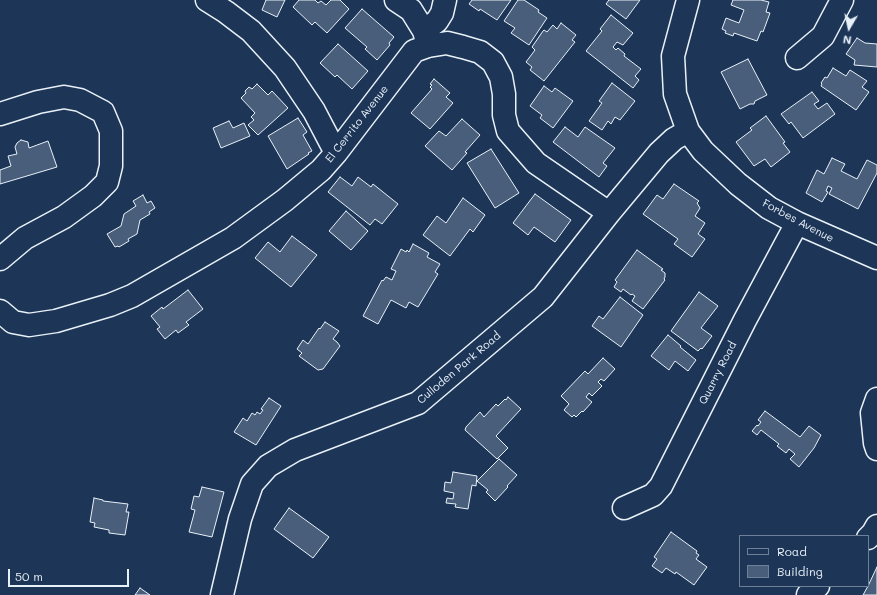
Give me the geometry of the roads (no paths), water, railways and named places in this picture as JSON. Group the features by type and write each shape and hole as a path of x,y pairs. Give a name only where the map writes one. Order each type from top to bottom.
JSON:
{"street":[{"path":"207,0 226,12 251,32 285,68 314,111 336,153"},
{"path":"396,0 411,10 426,38 442,13 445,0"},
{"name":"Forbes Avenue","path":"688,0 673,56 675,94 688,130 703,151 738,184 769,208 797,223 877,258"},
{"path":"797,58 823,36 842,0"},
{"name":"El Cerrito Avenue","path":"0,311 13,322 29,326 56,321 110,305 132,296 233,238 285,200 321,170 336,153 414,50 426,38 480,52 493,62 501,77 504,94 504,114 508,131 536,163 609,213"},
{"path":"0,114 38,102 64,97 80,100 103,112 111,131 111,166 107,182 93,196 64,217 25,238 0,259"},
{"name":"Culloden Park Road","path":"222,595 240,519 252,484 268,466 295,450 418,403 543,297 609,213 659,153 674,139 688,130"},
{"name":"Quarry Road","path":"624,508 653,495 661,486 745,320 797,223"},
{"path":"877,399 872,413 877,449"},
{"path":"869,537 877,526"},
{"path":"808,595 817,587"}]}
